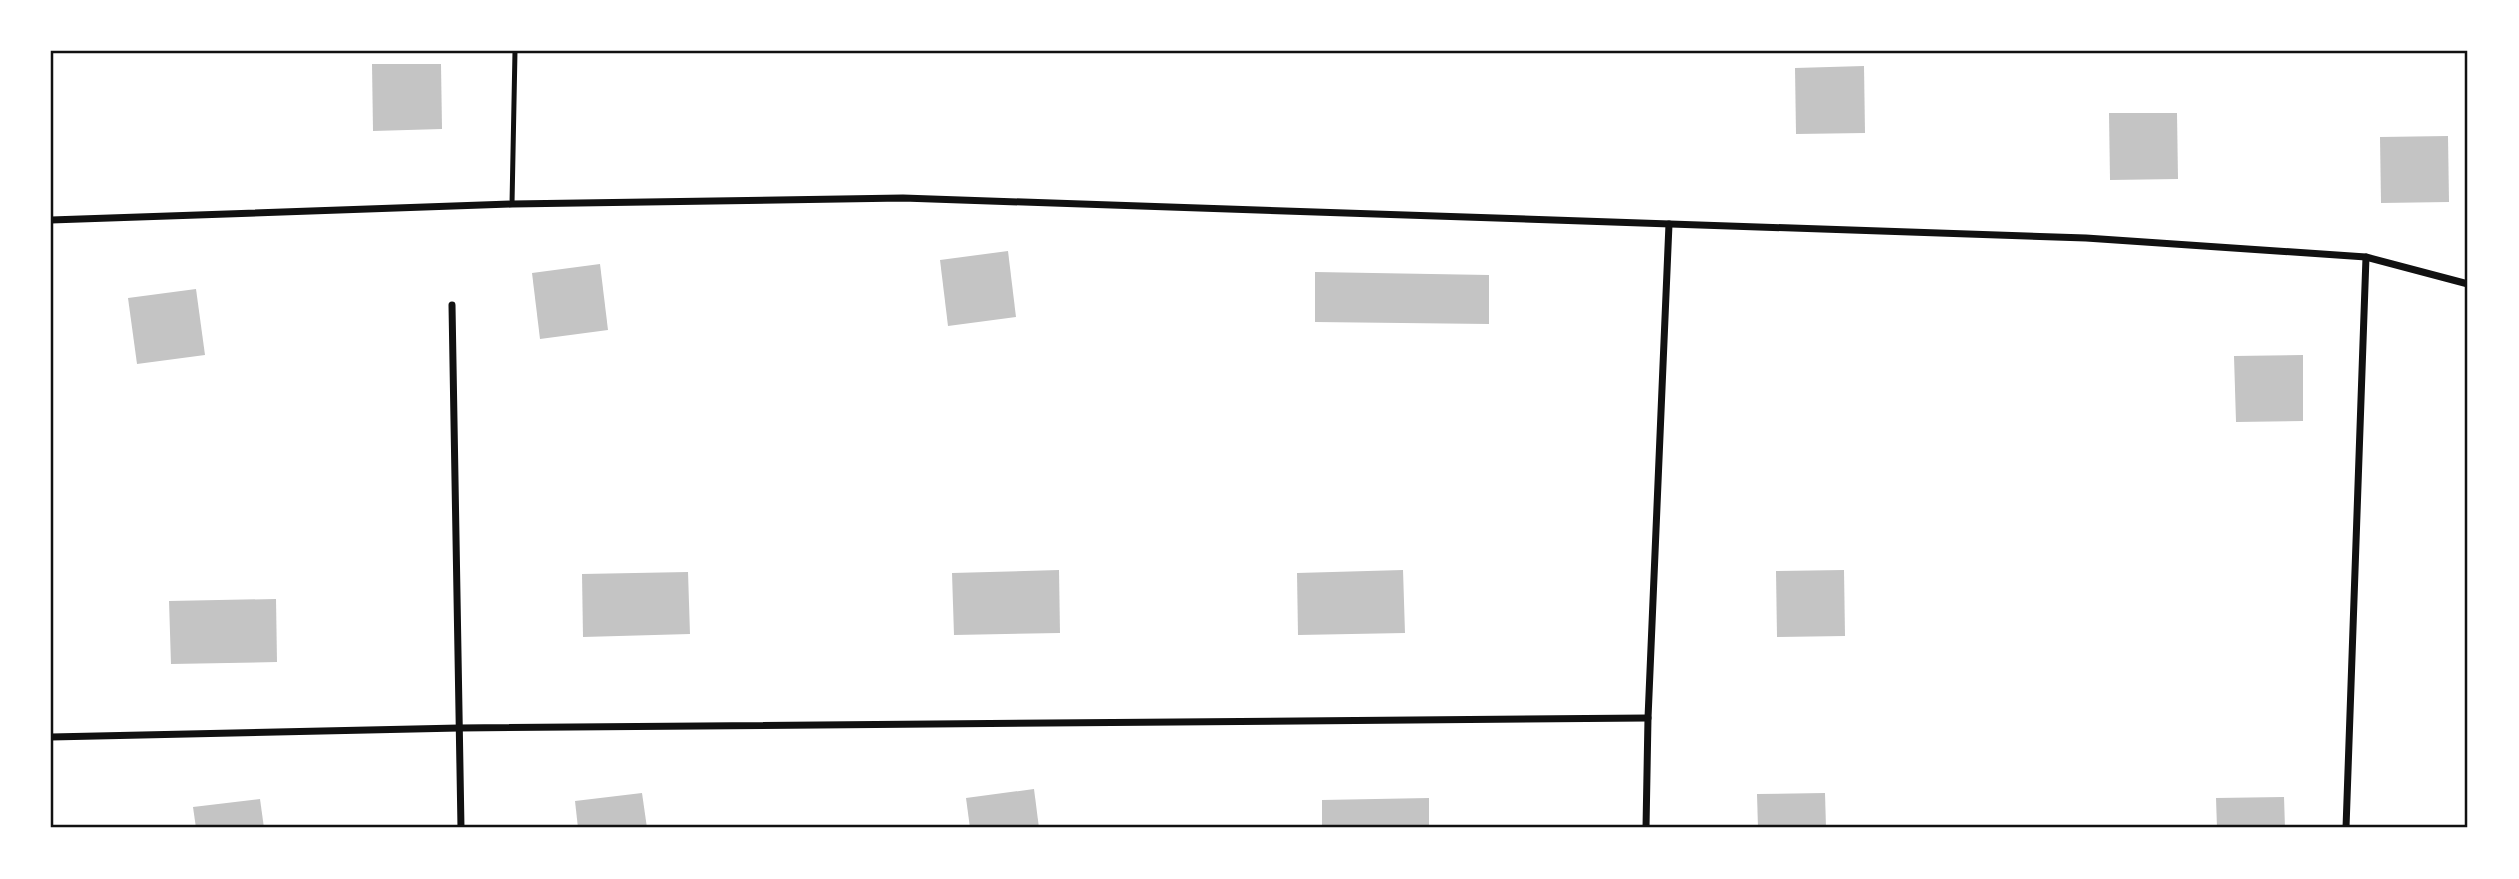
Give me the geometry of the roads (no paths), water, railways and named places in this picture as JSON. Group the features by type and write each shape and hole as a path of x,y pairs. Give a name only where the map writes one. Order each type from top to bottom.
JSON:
{"street":[{"path":"51,220 512,204 903,198 2086,238 2366,257 2468,284"},
{"path":"1646,828 1648,718 1669,224"},
{"path":"2346,828 2366,257"},
{"path":"452,305 461,828"},
{"path":"51,737 459,729 1648,718"}],"lane":[{"path":"512,204 515,51"}]}
